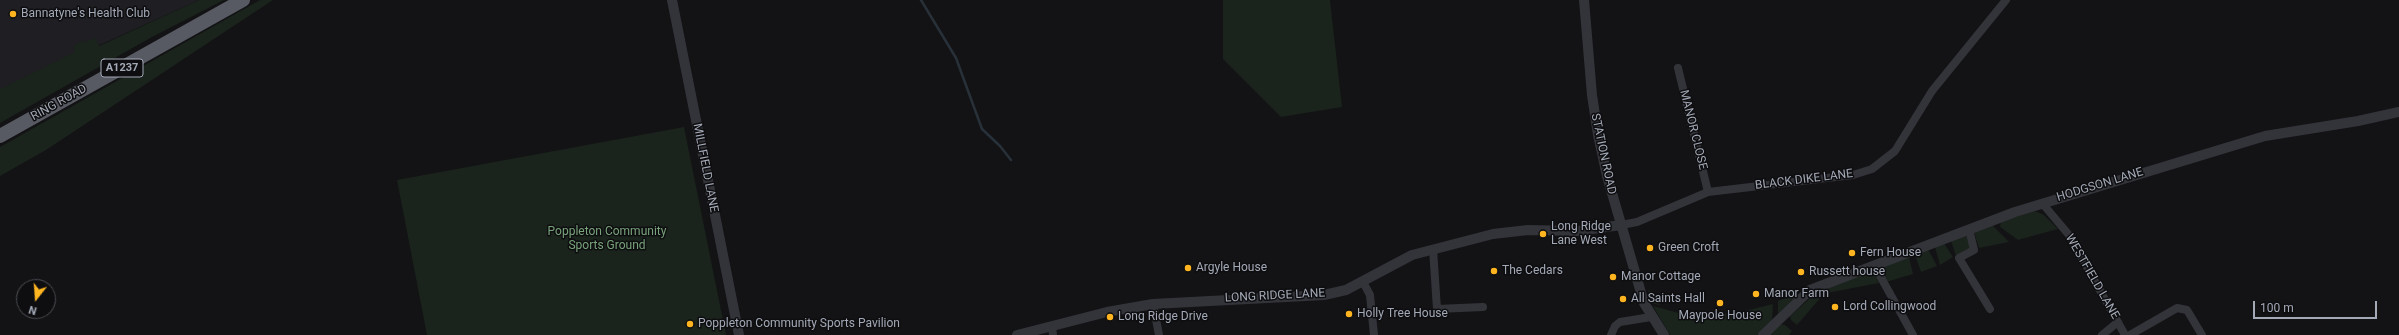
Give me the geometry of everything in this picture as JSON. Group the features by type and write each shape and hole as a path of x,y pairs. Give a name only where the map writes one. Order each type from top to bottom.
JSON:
{"highway":[{"name":"RING ROAD","path":"0,136 243,0"}],"street":[{"name":"MILLFIELD LANE","path":"672,0 739,335"},
{"name":"STATION ROAD","path":"1584,0 1588,58 1598,135 1621,225 1644,304 1664,335"},
{"name":"BLACK DIKE LANE","path":"1621,225 1638,222 1708,192 1853,174 1872,169 1895,152 1932,91 2006,0"},
{"name":"MANOR CLOSE","path":"1678,68 1708,192"},
{"name":"HODGSON LANE","path":"1763,335 1810,290 1969,229 2042,203 2265,136 2358,121 2399,112"},
{"name":"WESTFIELD LANE","path":"2042,203 2069,235 2125,335"},
{"name":"LONG RIDGE LANE","path":"1017,335 1052,330 1107,312 1153,304 1324,295 1346,290 1412,255 1493,234 1528,230 1578,231 1621,225"},
{"path":"1969,229 1974,250 1959,258 1990,309"},
{"path":"1433,249 1437,309 1484,307"},
{"path":"1874,265 1913,335"},
{"path":"1363,282 1370,295 1374,335"},
{"path":"1153,304 1160,335"},
{"path":"2130,335 2176,308 2187,310 2202,335"},
{"path":"1611,335 1615,326 1620,322 1651,317"},
{"path":"2102,335 2118,322"}],"shaded area":[{"path":"0,0 199,0 0,90"}],"green space":[{"path":"199,0 224,0 152,37 0,123 0,89 75,52 73,47 81,41 87,42 95,38 99,46"},
{"path":"260,0 273,0 46,150 0,176 0,147"},
{"path":"1223,0 1330,0 1342,107 1281,117 1223,59"},
{"name":"Poppleton Community Sports Ground","path":"684,127 726,335 427,335 397,180"},
{"path":"2035,211 2044,215 2058,229 2018,240 2000,227 2001,221"},
{"path":"1992,225 2009,242 1979,248 1974,232"},
{"path":"1966,235 1971,248 1956,256 1951,241"},
{"path":"1944,243 1953,257 1940,265 1935,247"},
{"path":"1928,249 1937,266 1921,272 1915,255"},
{"path":"1909,257 1913,274 1886,282 1881,272 1883,267"},
{"path":"1870,271 1874,274 1879,283 1827,293 1826,288"},
{"path":"1648,290 1652,292 1660,304 1659,305 1651,303"},
{"path":"1817,292 1821,292 1822,296 1797,325 1791,320 1790,316"},
{"path":"1798,293 1798,295 1778,314 1778,301"},
{"path":"1773,304 1772,321 1757,335 1670,335 1653,306 1686,315 1712,315 1741,312"},
{"path":"1780,324 1785,325 1792,331 1789,335 1768,335"}],"waterway":[{"path":"921,0 956,58 982,129 1000,146 1011,160"}],"place":[{"name":"Bannatyne's Health Club","path":"13,14"},
{"name":"Long Ridge Lane West","path":"1543,234"},
{"name":"Green Croft","path":"1650,248"},
{"name":"Fern House","path":"1852,253"},
{"name":"Argyle House","path":"1188,268"},
{"name":"The Cedars","path":"1494,271"},
{"name":"Russett house","path":"1801,272"},
{"name":"Manor Cottage","path":"1613,277"},
{"name":"Manor Farm","path":"1756,294"},
{"name":"All Saints Hall","path":"1623,299"},
{"name":"Maypole House","path":"1720,303"},
{"name":"Lord Collingwood","path":"1835,307"},
{"name":"Holly Tree House","path":"1349,314"},
{"name":"Long Ridge Drive","path":"1110,317"},
{"name":"Poppleton Community Sports Pavilion","path":"690,324"}]}
